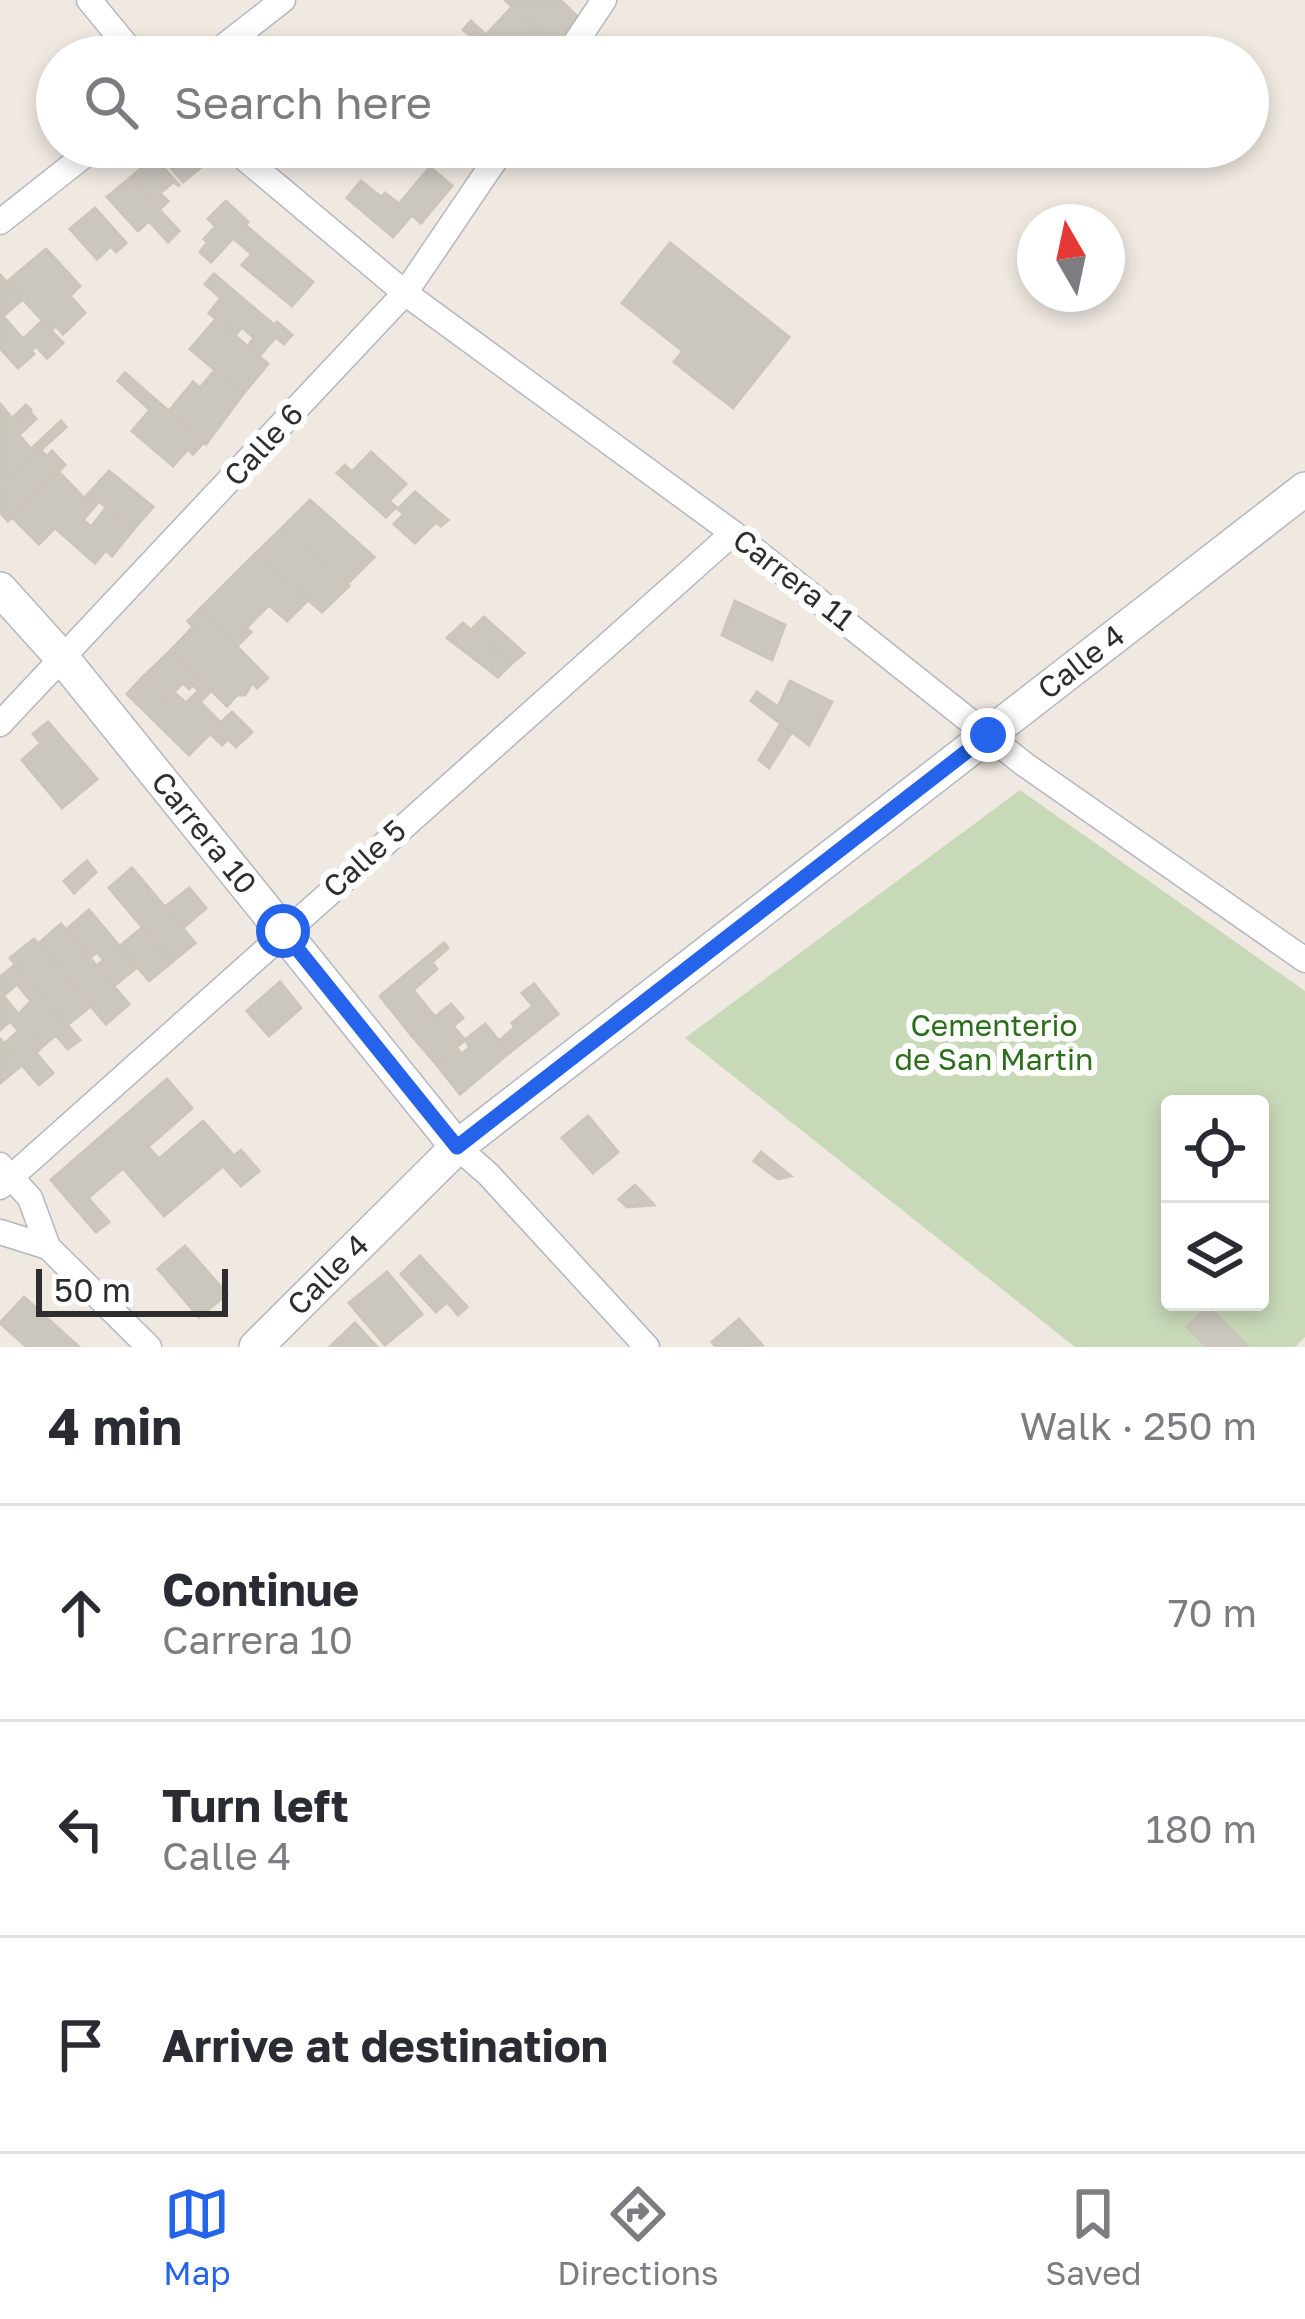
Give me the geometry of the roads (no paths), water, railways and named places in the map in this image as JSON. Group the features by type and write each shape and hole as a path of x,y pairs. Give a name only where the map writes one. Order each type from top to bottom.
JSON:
{"street":[{"path":"89,0 119,36"},
{"path":"237,36 283,0"},
{"path":"580,36 604,0"},
{"path":"0,222 68,168"},
{"name":"Carrera 11","path":"255,168 405,293 733,533 1024,764 1305,960"},
{"name":"Calle 6","path":"0,724 405,293 491,168"},
{"name":"Calle 4","path":"256,1347 457,1147 1305,489"},
{"name":"Calle 5","path":"4,1177 733,533"},
{"name":"Carrera 10","path":"0,589 64,660 457,1147 488,1174 646,1347"},
{"path":"4,1177 30,1198 48,1247 149,1347"},
{"path":"0,1232 48,1247"}],"park label":[{"name":"Cementerio de San Martin","path":"994,1043"}]}
